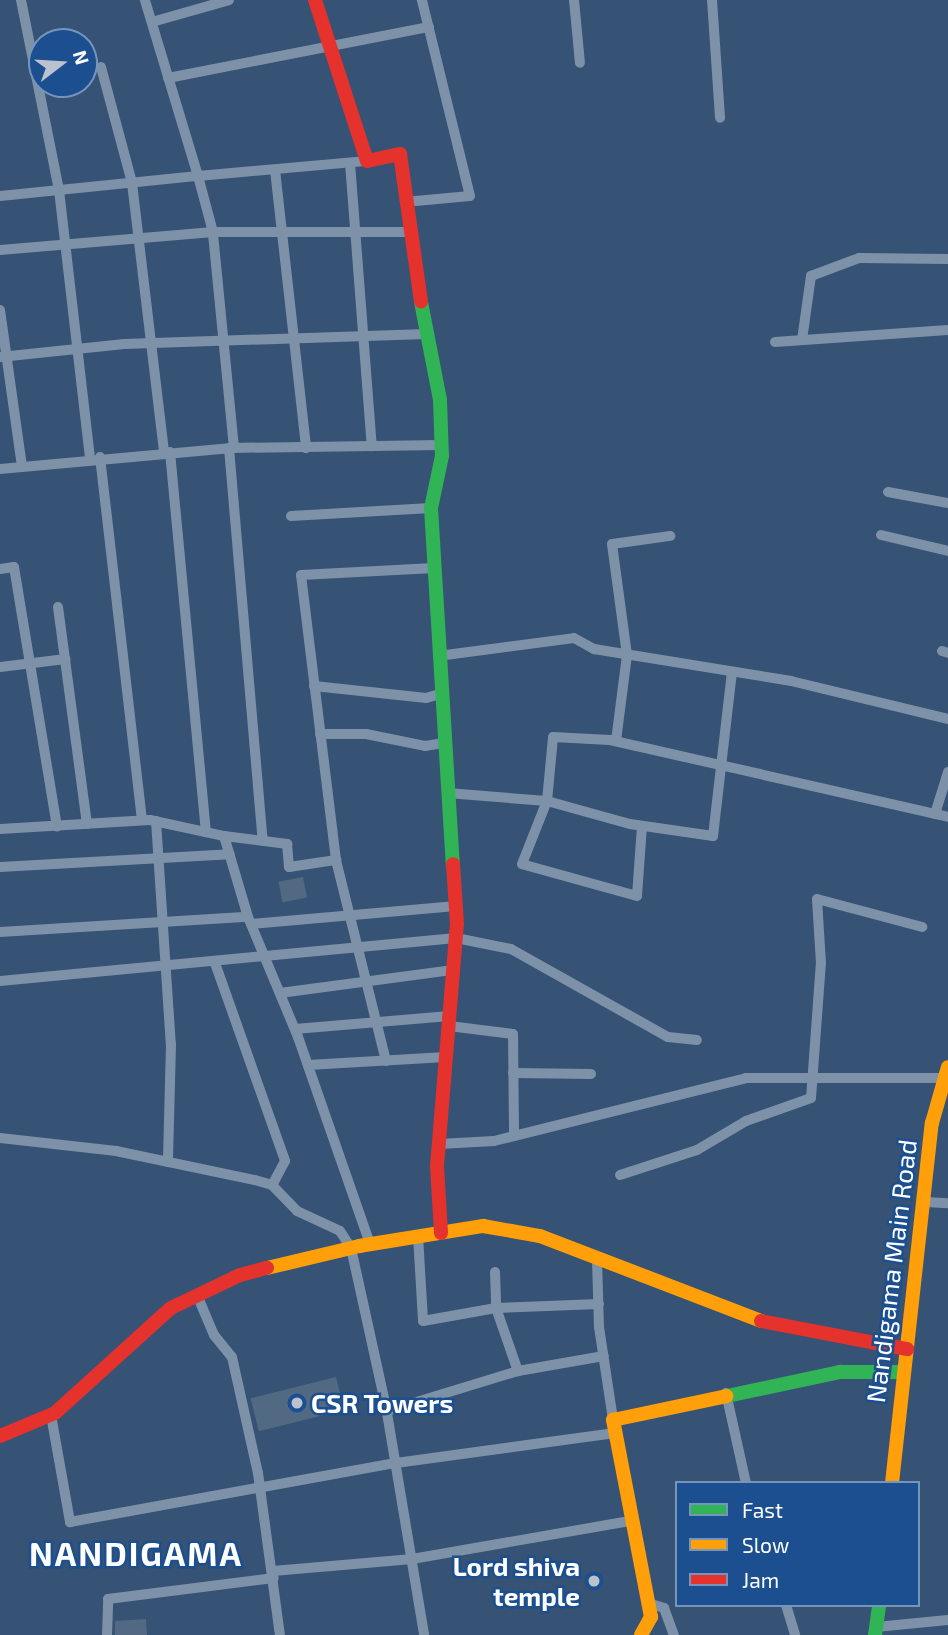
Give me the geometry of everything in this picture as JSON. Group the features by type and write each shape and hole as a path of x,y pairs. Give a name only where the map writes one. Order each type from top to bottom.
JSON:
{"street":[{"path":"21,0 59,190 142,820"},
{"path":"145,0 213,232 263,841"},
{"path":"152,22 229,0"},
{"path":"315,0 367,161"},
{"path":"405,202 470,196 422,0"},
{"path":"574,0 580,63"},
{"path":"712,0 720,118"},
{"path":"168,78 329,50 429,27"},
{"path":"101,68 132,183 167,452 206,832"},
{"path":"0,196 350,163 400,154 409,232 440,400 442,445 431,508 456,938 439,1144 441,1233"},
{"path":"350,163 367,336 372,446"},
{"path":"275,170 306,448"},
{"path":"0,250 65,242 213,232 409,232"},
{"path":"802,340 811,276 859,258 948,259"},
{"path":"0,310 3,357 22,466"},
{"path":"775,342 948,330"},
{"path":"3,357 151,343 427,334"},
{"path":"0,469 95,458 232,448 442,445"},
{"path":"888,492 948,503"},
{"path":"291,516 431,508"},
{"path":"881,535 948,551"},
{"path":"616,741 627,655 612,544 670,536"},
{"path":"0,569 14,567 57,825"},
{"path":"386,1061 335,860 301,575 434,568"},
{"path":"58,607 87,824"},
{"path":"438,656 574,638 594,649 732,672 948,719"},
{"path":"0,667 66,659"},
{"path":"447,793 547,801 642,826 713,836 732,672"},
{"path":"314,686 426,698 440,694"},
{"path":"320,734 366,734 425,746 443,743"},
{"path":"642,826 636,896 522,864 547,801 553,737 616,741 948,817"},
{"path":"935,814 948,772"},
{"path":"0,829 156,821 224,836 287,844 289,867 335,860"},
{"path":"156,821 172,1044 168,1162"},
{"path":"224,836 250,921 295,1029 370,1244"},
{"path":"0,867 158,862 229,855"},
{"path":"620,1175 697,1150 746,1121 811,1098 810,1078 821,963 817,899 922,927"},
{"path":"0,932 162,922 250,921 456,906"},
{"path":"0,981 266,960 456,938 511,949 668,1037 697,1040"},
{"path":"215,963 285,1161 272,1185"},
{"path":"280,993 453,970"},
{"path":"295,1029 376,1022 449,1021 513,1034 514,1136"},
{"path":"308,1065 446,1058"},
{"path":"439,1144 514,1136 746,1078 946,1072"},
{"name":"Nandigama Main Road","path":"892,1481 903,1372 946,1072"},
{"path":"513,1073 591,1073"},
{"path":"0,1138 168,1162 272,1185 297,1211 340,1231 351,1248 387,1411 424,1635"},
{"path":"926,1202 948,1203"},
{"path":"0,1436 51,1415 171,1308 240,1275 370,1244 484,1226 541,1236 597,1260 758,1320 907,1349"},
{"path":"418,1236 423,1321 496,1308 599,1304"},
{"path":"597,1260 604,1356 614,1427 630,1521 651,1617 641,1635"},
{"path":"495,1272 496,1308 518,1371"},
{"path":"198,1295 214,1335 232,1357 260,1486 280,1635"},
{"path":"387,1411 518,1371 604,1356"},
{"path":"51,1415 70,1522 260,1486 614,1427 726,1393 840,1372 903,1372"},
{"path":"726,1393 746,1481"},
{"path":"107,1635 107,1599 412,1559 630,1521"},
{"path":"648,1603 664,1608 674,1635"},
{"path":"787,1607 795,1635"},
{"path":"879,1607 875,1631 948,1620"}],"building":[{"path":"303,877 307,898 282,902 278,882"},
{"name":"CSR Towers","path":"336,1377 344,1410 259,1431 251,1398"},
{"path":"146,1619 147,1635 115,1635 115,1621"}],"traffic: fast":[{"path":"421,302 440,400 442,456 431,508 453,864"},
{"path":"727,1396 840,1372 903,1372"},
{"path":"875,1635 879,1607"}],"traffic: slow":[{"path":"892,1481 932,1123 948,1067"},
{"path":"267,1268 359,1246 483,1226 540,1236 761,1321"},
{"path":"641,1635 651,1617 613,1420 727,1396"}],"traffic: jam":[{"path":"315,0 367,161 400,154 421,302"},
{"path":"441,1233 437,1166 457,924 453,864"},
{"path":"0,1436 55,1413 171,1308 240,1275 267,1268"},
{"path":"761,1321 907,1349"}],"place":[{"name":"CSR Towers","path":"297,1403"},
{"name":"Lord shiva temple","path":"594,1581"}],"district":[{"name":"NANDIGAMA","path":"136,1554"}]}
